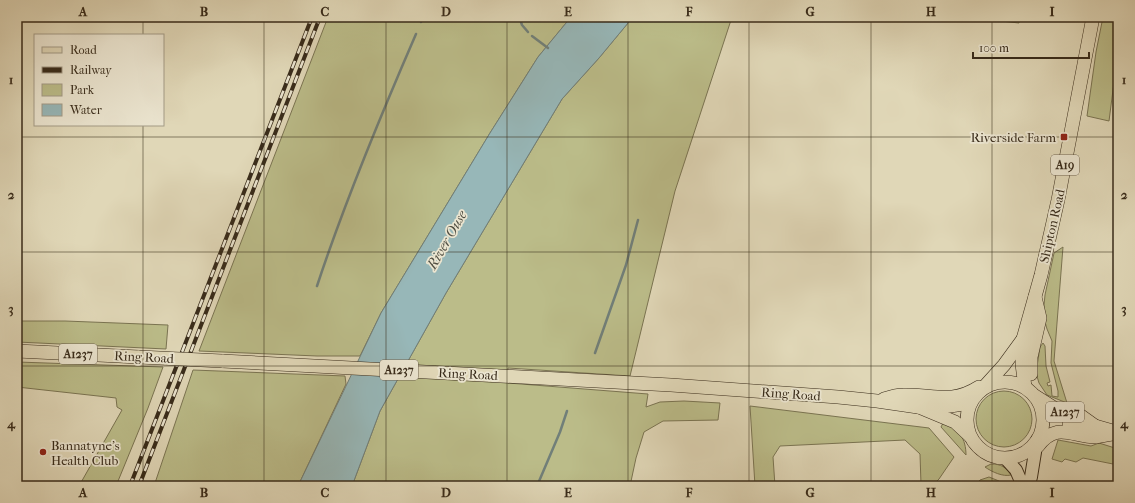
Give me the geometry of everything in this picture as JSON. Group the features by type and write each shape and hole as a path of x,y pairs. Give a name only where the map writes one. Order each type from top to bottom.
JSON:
{"highway":[{"name":"Shipton Road","path":"984,387 1004,366 1022,339 1035,297 1058,200 1093,17"},
{"path":"1035,297 1040,318 1031,357 1030,370 1034,387 1040,399 1042,411 1038,439"},
{"name":"Shipton Road","path":"1022,339 1022,364 1025,387"},
{"name":"Ring Road","path":"17,351 663,384 876,401 918,407 932,405 950,406 970,403"},
{"path":"876,401 902,395 946,398 962,396 994,376"},
{"path":"1040,399 1025,387 1009,381 1000,381 984,387 974,397 967,412 967,429 970,436 980,449 986,453 1005,458 1013,457 1027,451 1038,439 1059,432 1066,431 1095,437 1118,432"},
{"name":"A1237","path":"1040,399 1063,411 1081,416 1095,426"},
{"name":"Ring Road","path":"918,407 955,422 970,436"},
{"name":"A1237","path":"1038,439 1057,423 1079,426 1095,426 1118,432"}],"main road":[{"path":"1028,486 1038,439"},
{"path":"1005,458 1016,470 1023,486"}],"green space":[{"path":"328,17 571,17 538,57 490,133 381,313 360,356 317,356 199,351"},
{"path":"633,17 732,17 675,191 630,376 508,368 508,383 648,394 646,407 660,402 684,401 720,403 718,420 663,421 644,432 636,458 630,486 352,486 380,411 446,293 562,99"},
{"path":"966,17 1020,17 1019,23"},
{"path":"1103,17 1118,17 1118,51 1109,121 1087,116 1096,52"},
{"path":"1063,247 1054,361 1067,403 1047,395 1039,383 1036,373 1040,347 1043,343 1045,346 1046,366 1050,382 1047,383 1048,386 1051,385 1052,396 1058,397 1058,391 1051,363 1052,341 1043,315 1045,295 1054,253"},
{"path":"17,321 65,321 168,325 166,349 17,342"},
{"path":"17,362 163,367 116,486 79,486 122,410 117,407 116,398 17,387"},
{"path":"193,370 345,376 346,384 298,486 154,486"},
{"path":"1004,391 1015,393 1024,399 1030,408 1032,419 1030,430 1024,439 1015,445 1004,447 993,445 984,439 978,430 976,419 978,408 984,399 993,393"},
{"path":"750,406 929,428 954,457 939,479 932,486 919,486 921,484 920,454 905,440 780,446 773,457 775,486 755,486"},
{"path":"943,423 949,425 957,431 963,439 966,455 941,427"},
{"path":"1058,440 1091,446 1099,443 1118,449 1118,465 1083,458 1076,462 1065,459 1062,462 1052,459"},
{"path":"991,464 1003,466 1011,475 998,474 985,467"},
{"path":"989,477 999,481 1005,486 974,486 980,480"}],"water":[{"name":"River Ouse","path":"571,17 633,17 562,99 446,293 380,411 352,486 298,486 381,313 538,57"}],"waterway":[{"path":"421,22 423,17"},
{"path":"515,17 520,19 522,25 528,32"},
{"path":"317,286 339,222 389,96 416,34"},
{"path":"532,36 548,48"},
{"path":"595,353 626,265 638,220"},
{"path":"537,486 560,432 567,411"}],"railway":[{"path":"130,486 312,17"},
{"path":"139,486 320,17"}],"place":[{"name":"Riverside Farm","path":"1064,137"},
{"name":"Bannatyne's Health Club","path":"43,452"}]}
